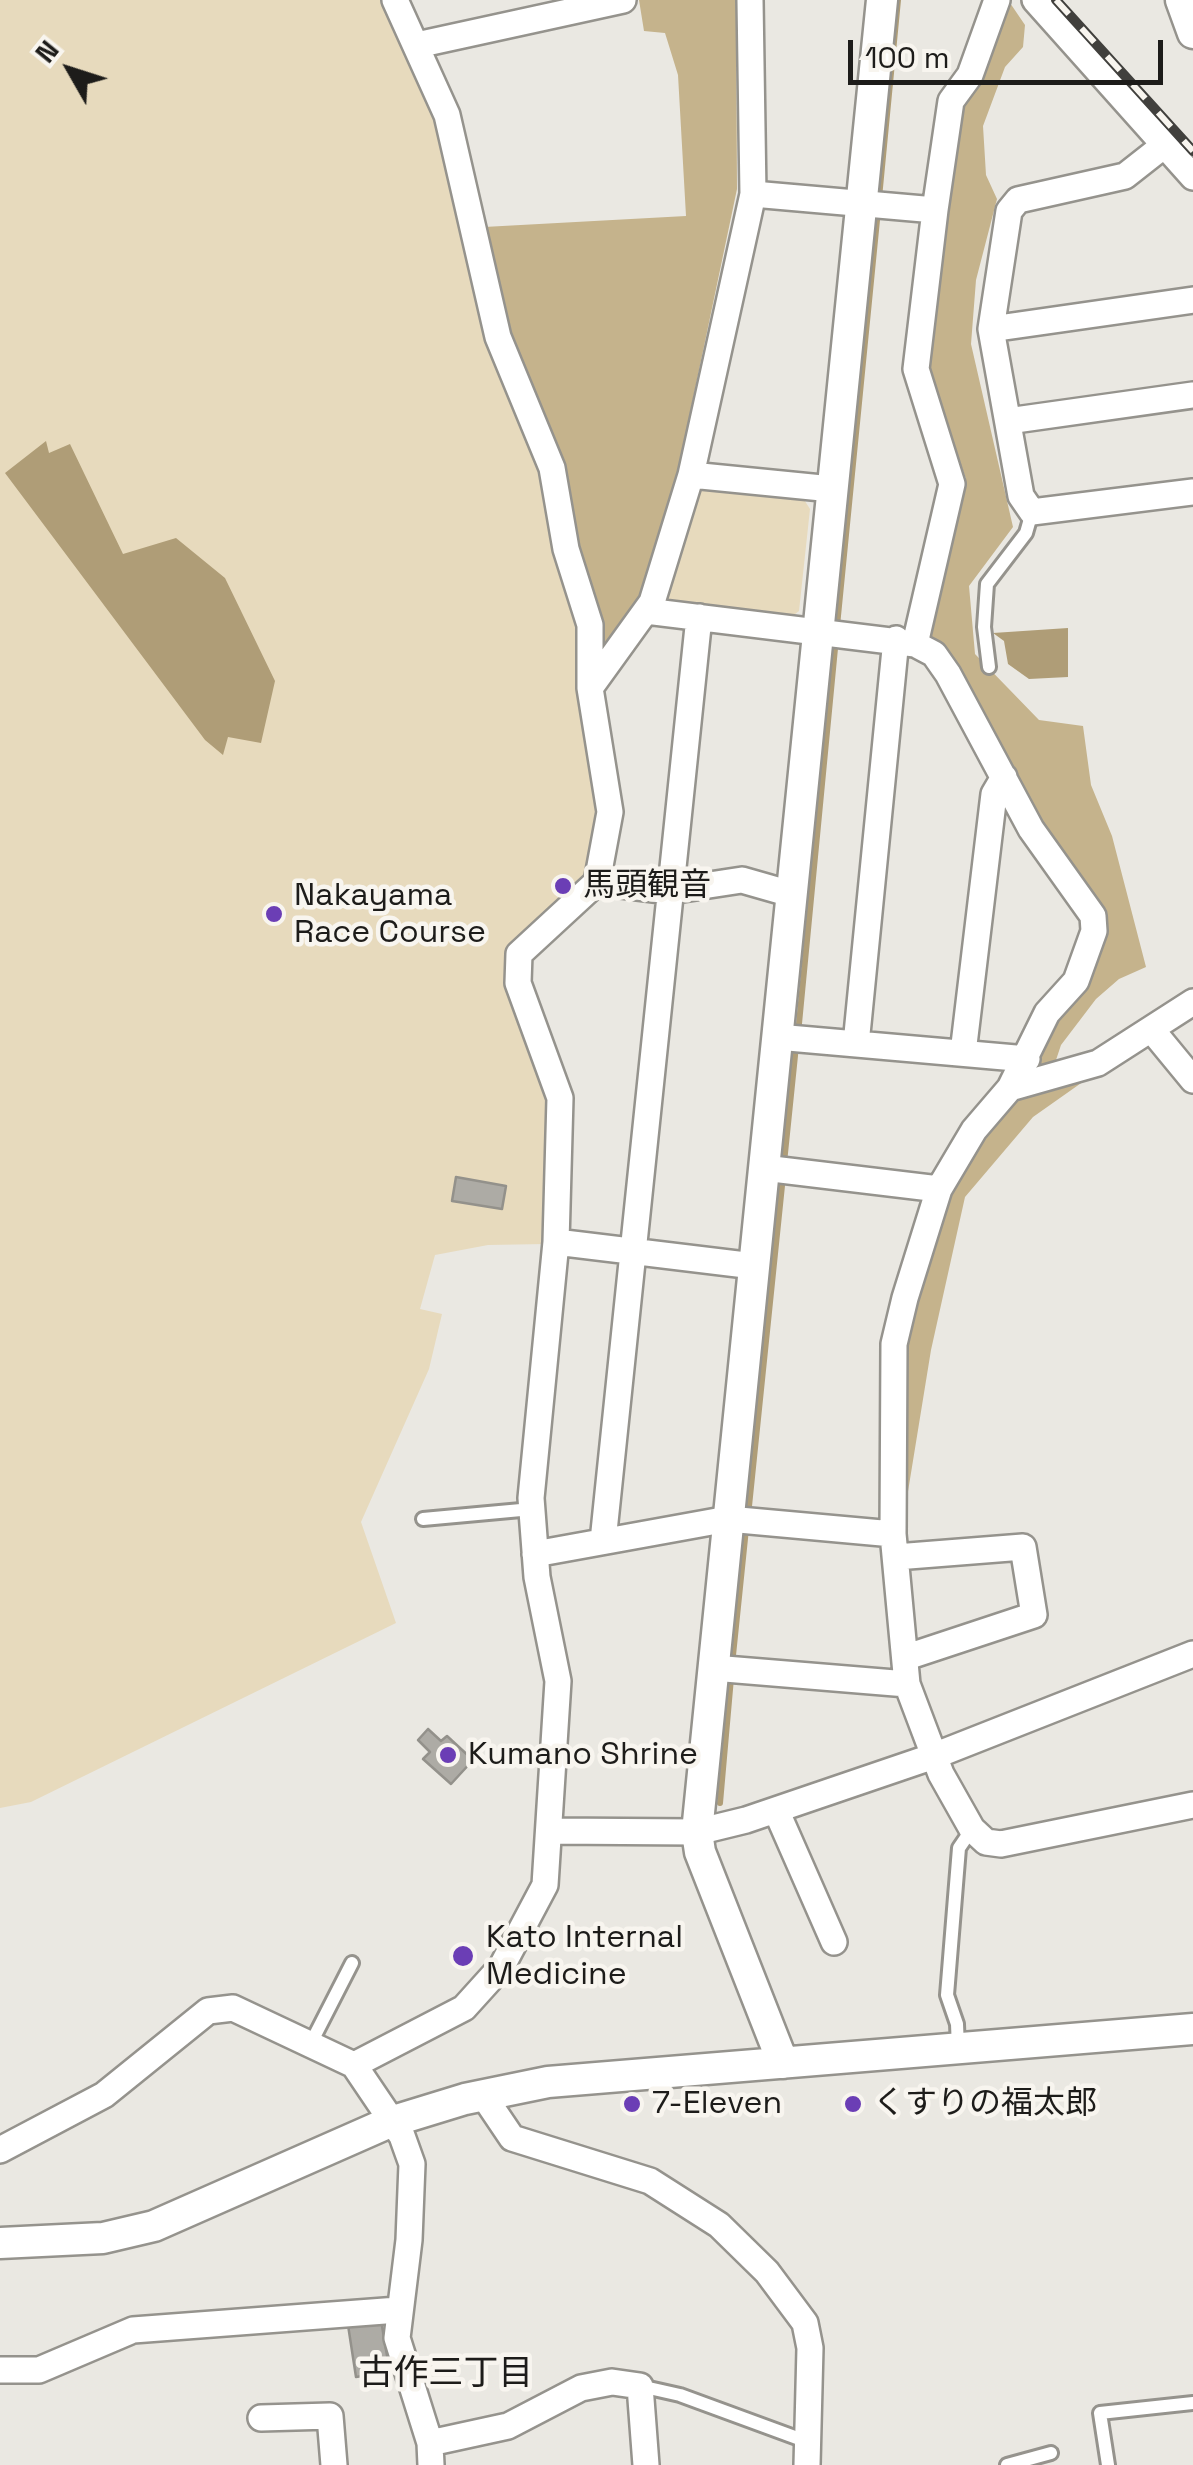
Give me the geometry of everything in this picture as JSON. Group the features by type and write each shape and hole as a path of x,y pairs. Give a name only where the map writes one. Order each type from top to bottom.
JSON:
{"street":[{"path":"354,2065 464,2008 502,1966 545,1885 558,1681 532,1509 556,1242 560,1098 518,983 519,954 597,882 610,812 590,688 590,625 566,549 552,468 498,337 448,114 395,0"},
{"path":"418,45 623,0"},
{"path":"590,688 646,611 692,475 753,194 750,0"},
{"path":"804,2061 700,1852 697,1832 882,0"},
{"path":"856,1044 906,642 952,484 916,369 935,210 951,101 970,75 997,0"},
{"path":"1035,0 1193,177"},
{"path":"1182,0 1193,33"},
{"path":"1167,144 1125,176 1018,200 1009,211 991,329 1021,496 1032,512 1193,492"},
{"path":"753,194 935,210"},
{"path":"991,329 1193,300"},
{"path":"1008,422 1193,395"},
{"path":"692,475 832,489"},
{"path":"646,611 906,642 934,654 1031,829 1094,916 1094,931 1076,982 1047,1013 1010,1088 974,1130 939,1188 894,1344 895,1545 907,1684 934,1756 972,1829 986,1842 1002,1844 1193,1805"},
{"path":"603,1541 699,617"},
{"path":"963,1053 994,794 1004,777"},
{"path":"597,882 670,891 742,880 792,894"},
{"path":"1010,1088 1098,1063 1193,1002"},
{"path":"1151,1030 1193,1080"},
{"path":"777,1037 1027,1059"},
{"path":"764,1168 939,1188"},
{"path":"556,1242 754,1266"},
{"path":"536,1554 728,1519 895,1545 1024,1547 1034,1615 907,1656"},
{"path":"550,1832 697,1832 776,1810 934,1756 1193,1654"},
{"path":"713,1668 907,1684"},
{"path":"776,1810 834,1942"},
{"path":"5,2140 104,2094 208,2011 233,2008 354,2065 402,2136 412,2164 409,2240 397,2338 430,2454 508,2426 582,2388 612,2382 640,2386 646,2465"},
{"path":"0,2243 103,2238 154,2226 390,2122 483,2095 600,2076 1193,2028"},
{"path":"483,2095 512,2138 650,2181 739,2242 794,2304 805,2323 810,2348 808,2454"},
{"path":"0,2370 39,2370 133,2330 398,2310"},
{"path":"261,2418 330,2416 334,2465"}],"lane":[{"path":"990,666 984,627 987,584 1026,533 1032,512"},
{"path":"423,1519 532,1509"},
{"path":"958,2048 957,2024 946,1995 959,1848 972,1829"},
{"path":"310,2044 352,1963"},
{"path":"640,2386 680,2395 808,2454"},
{"path":"1108,2465 1100,2413 1193,2403"},
{"path":"1007,2465 1051,2454"}],"shaded area":[{"name":"Nakayama Race Course","path":"0,0 386,0 440,119 578,596 601,820 589,876 507,952 506,987 551,1100 546,1244 488,1245 435,1255 420,1309 442,1314 429,1369 361,1522 396,1623 31,1802 0,1808"},
{"path":"639,0 736,0 737,189 677,475 637,604 598,664 506,334 484,227 686,216 678,75 665,33 644,31"},
{"path":"1008,0 1025,25 1023,47 1005,67 983,126 986,175 997,199 976,280 971,344 1013,527 969,586 975,654 1039,720 1083,726 1091,785 1112,836 1146,967 1119,979 1096,999 1061,1045 1048,1084 1094,1074 1033,1117 965,1197 931,1350 904,1516 908,1349 916,1298 952,1184 1101,935 1039,825 983,712 926,635 966,479 927,368 962,107"},
{"path":"46,441 49,453 70,444 123,554 176,538 225,578 275,681 261,743 228,737 223,755 205,740 5,473"},
{"path":"695,484 803,498 810,509 799,611 786,621 659,608"},
{"path":"1068,628 1068,677 1029,679 1008,664 1004,641 993,633"}],"building":[{"path":"456,1177 506,1186 502,1209 452,1201"},
{"name":"Kumano Shrine","path":"428,1729 441,1741 447,1736 473,1760 451,1784 423,1759 430,1752 418,1740"},
{"path":"381,2320 389,2367 380,2368 381,2373 356,2377 348,2325"}],"waterway":[{"path":"879,198 898,0"},
{"path":"837,626 878,210"},
{"path":"798,1034 836,638"},
{"path":"784,1163 796,1046"},
{"path":"748,1516 783,1176"},
{"path":"732,1665 746,1529"},
{"path":"720,1803 731,1678"}],"railway":[{"path":"1056,0 1193,151"}],"place":[{"name":"馬頭観音","path":"563,886"},
{"name":"Nakayama Race Course","path":"274,914"},
{"name":"Kumano Shrine","path":"448,1755"},
{"name":"Kato Internal Medicine","path":"463,1956"},
{"name":"7-Eleven","path":"632,2104"},
{"name":"くすりの福太郎","path":"853,2104"}],"district":[{"name":"古作三丁目","path":"446,2375"}]}
